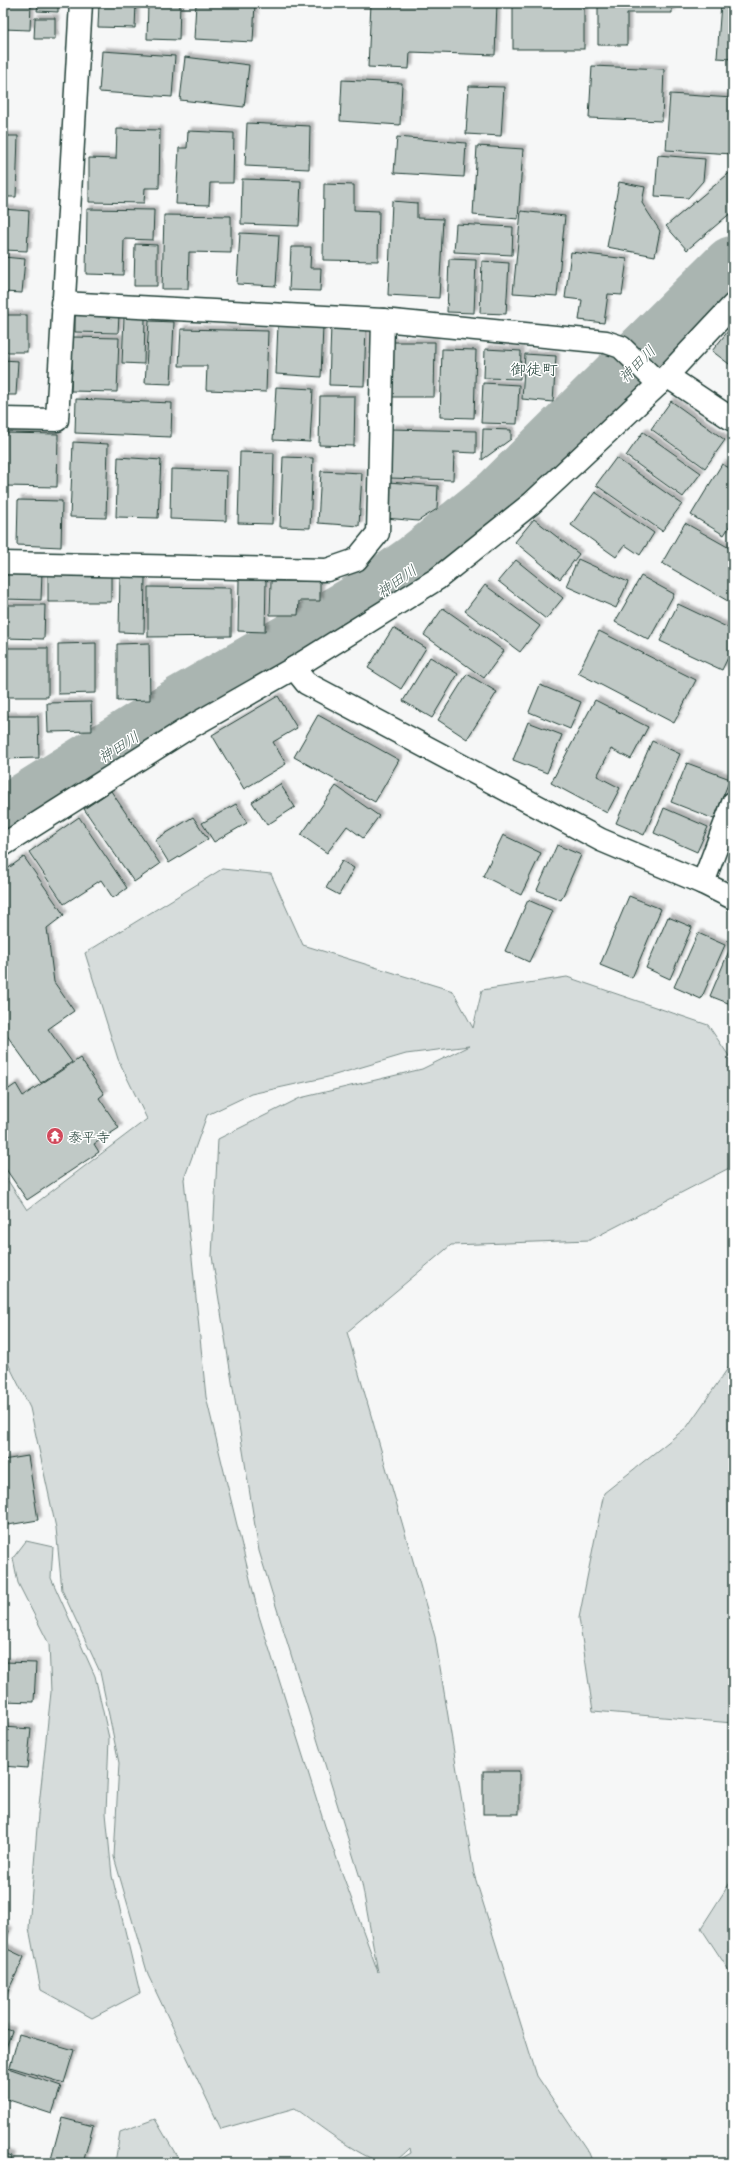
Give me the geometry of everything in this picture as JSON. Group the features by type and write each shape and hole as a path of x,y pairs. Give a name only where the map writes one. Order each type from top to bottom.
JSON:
{"street":[{"path":"3,419 57,420 62,303 81,3"},
{"path":"62,303 383,320 606,342 621,347 659,379 733,420"},
{"path":"3,845 185,730 294,668 437,579 532,504 733,305"},
{"path":"3,563 327,570 356,560 378,533 383,320"},
{"path":"294,668 306,683 594,836 703,883 733,898"},
{"path":"703,883 733,803"}],"shaded area":[{"path":"222,869 271,874 303,945 453,991 473,1028 482,990 567,977 708,1025 733,1062 733,1166 590,1240 451,1245 347,1332 435,1637 474,1874 537,2076 589,2153 593,2163 394,2163 411,2153 410,2148 401,2157 393,2162 381,2162 369,2158 342,2142 295,2108 221,2129 148,1975 114,1857 119,1763 100,1672 62,1590 56,1528 30,1408 3,1353 3,1173 27,1210 147,1119 118,1059 85,953","holes":["469,1046 422,1069 300,1098 218,1139 212,1256 259,1551 362,1884 378,1972 325,1826 259,1616 206,1397 184,1179 207,1115 251,1094 328,1077 406,1054"]},
{"path":"733,1361 733,1723 593,1711 579,1618 604,1493 687,1427"},
{"path":"26,1541 53,1547 51,1578 95,1676 109,1738 106,1813 112,1876 140,1993 92,2018 41,1990 29,1928 38,1815 51,1692 49,1644 18,1583 13,1558"},
{"path":"733,1878 733,1971 730,1972 701,1928"},
{"path":"155,2119 181,2163 115,2163 120,2132"}],"building":[{"path":"3,3 31,3 30,30 3,29"},
{"path":"38,3 58,3 58,12 37,11"},
{"path":"99,3 136,3 135,28 98,27"},
{"path":"148,3 180,3 179,40 147,39"},
{"path":"196,3 255,3 253,42 194,39"},
{"path":"371,3 497,3 495,55 410,52 409,69 368,67"},
{"path":"513,3 584,3 584,49 513,49"},
{"path":"598,3 672,3 672,13 627,13 627,45 598,45"},
{"path":"721,3 733,3 733,59 717,58"},
{"path":"35,18 55,18 55,39 34,39"},
{"path":"102,51 175,56 172,97 99,92"},
{"path":"185,57 249,65 244,107 180,100"},
{"path":"592,66 664,69 662,121 589,118"},
{"path":"342,80 402,83 400,125 340,121"},
{"path":"469,86 504,87 501,136 466,134"},
{"path":"670,94 733,98 733,154 666,150"},
{"path":"247,123 310,126 309,169 245,166"},
{"path":"117,129 160,130 159,188 145,188 144,203 89,202 89,158 116,159"},
{"path":"188,131 234,133 233,183 210,183 209,205 176,204 179,148 187,148"},
{"path":"3,136 18,136 16,197 3,197"},
{"path":"397,137 466,143 464,177 394,173"},
{"path":"477,146 523,149 518,219 473,215"},
{"path":"658,155 705,159 703,181 688,198 655,196"},
{"path":"733,170 733,211 687,250 666,226"},
{"path":"242,179 301,181 299,226 241,224"},
{"path":"619,182 645,187 642,203 660,231 655,256 607,247"},
{"path":"324,184 354,185 354,210 379,211 378,261 323,260"},
{"path":"392,201 417,203 417,218 443,219 439,298 388,295"},
{"path":"3,209 29,211 27,251 3,250"},
{"path":"87,209 154,210 153,240 124,239 123,275 86,274"},
{"path":"521,211 565,216 557,296 513,293"},
{"path":"164,215 231,216 231,253 189,252 188,289 162,289"},
{"path":"456,224 513,227 512,255 454,252"},
{"path":"240,233 279,235 276,286 237,284"},
{"path":"135,244 157,245 157,286 134,286"},
{"path":"291,247 311,247 310,268 321,268 320,291 289,290"},
{"path":"571,252 627,259 622,295 608,294 604,323 579,320 582,300 565,298"},
{"path":"3,257 25,259 22,293 3,292"},
{"path":"449,259 476,260 474,313 447,312"},
{"path":"482,261 509,263 506,314 480,313"},
{"path":"75,313 119,315 118,333 75,332"},
{"path":"3,315 27,315 27,352 3,352"},
{"path":"124,317 145,318 144,364 122,363"},
{"path":"149,321 174,322 171,384 145,383"},
{"path":"278,324 323,326 321,377 276,374"},
{"path":"331,324 366,325 364,386 329,385"},
{"path":"733,325 733,367 712,351"},
{"path":"181,329 268,331 266,392 206,390 207,366 179,366"},
{"path":"73,337 119,338 117,392 71,391"},
{"path":"390,342 435,342 434,397 389,397"},
{"path":"442,349 476,350 474,418 440,417"},
{"path":"485,349 521,351 520,379 484,378"},
{"path":"525,354 556,356 553,402 522,399"},
{"path":"3,360 18,361 16,395 3,395"},
{"path":"483,383 519,385 517,424 481,423"},
{"path":"276,387 313,389 310,442 273,440"},
{"path":"320,396 355,396 354,446 319,445"},
{"path":"76,399 172,403 171,437 75,433"},
{"path":"671,401 725,440 705,468 651,429"},
{"path":"391,429 476,431 476,453 454,452 453,480 389,478"},
{"path":"483,429 511,430 511,439 482,460"},
{"path":"643,432 701,473 683,497 626,456"},
{"path":"3,433 58,434 57,487 3,486"},
{"path":"73,442 108,444 106,518 70,517"},
{"path":"240,452 274,453 272,524 238,523"},
{"path":"118,457 161,460 158,518 116,517"},
{"path":"283,457 313,458 310,528 280,527"},
{"path":"616,458 682,504 662,531 596,485"},
{"path":"722,464 733,470 733,521 724,535 691,515"},
{"path":"171,469 227,471 226,521 170,519"},
{"path":"321,471 362,473 359,526 318,523"},
{"path":"388,482 438,486 437,509 418,521 385,518"},
{"path":"595,492 654,533 640,555 625,545 616,557 571,525"},
{"path":"18,500 62,501 61,547 17,545"},
{"path":"534,519 579,554 560,579 515,542"},
{"path":"685,523 733,550 733,604 662,563"},
{"path":"578,559 628,582 616,608 566,586"},
{"path":"516,560 563,598 546,619 498,581"},
{"path":"3,570 42,571 41,600 3,599"},
{"path":"111,572 111,602 48,602 48,573"},
{"path":"120,574 145,575 144,633 119,632"},
{"path":"641,576 674,594 649,640 615,622"},
{"path":"239,580 266,580 265,632 238,631"},
{"path":"271,581 320,581 320,601 299,601 298,615 270,615"},
{"path":"485,585 540,626 520,652 465,611"},
{"path":"148,587 231,588 231,636 148,637"},
{"path":"678,604 733,630 733,647 722,670 660,641"},
{"path":"3,605 45,605 44,639 3,638"},
{"path":"443,608 504,651 484,678 424,635"},
{"path":"393,628 426,648 401,689 368,668"},
{"path":"599,631 696,680 674,723 578,673"},
{"path":"96,643 96,693 58,694 58,644"},
{"path":"149,643 150,700 117,701 117,644"},
{"path":"3,648 48,648 48,697 4,697"},
{"path":"430,657 458,674 432,718 403,701"},
{"path":"467,674 497,692 467,739 438,720"},
{"path":"540,685 581,702 570,729 529,712"},
{"path":"278,696 297,728 273,742 286,764 244,789 212,735"},
{"path":"595,700 648,727 631,759 611,749 597,776 620,788 607,813 551,783"},
{"path":"91,702 92,731 48,732 47,703"},
{"path":"318,715 399,760 375,802 294,757"},
{"path":"3,716 38,716 39,758 3,759"},
{"path":"528,722 562,735 547,773 513,760"},
{"path":"652,741 680,754 644,835 616,823"},
{"path":"687,763 730,779 714,819 671,802"},
{"path":"280,784 295,807 267,825 252,802"},
{"path":"336,786 379,816 363,838 347,826 327,853 301,835"},
{"path":"111,791 160,864 134,882 84,809"},
{"path":"236,804 247,823 214,842 202,823"},
{"path":"664,808 708,827 697,852 654,833"},
{"path":"79,817 127,888 113,898 101,880 64,904 29,852"},
{"path":"193,817 208,839 169,863 155,840"},
{"path":"503,835 541,853 521,895 483,876"},
{"path":"557,845 581,855 561,900 537,890"},
{"path":"24,857 64,915 47,928 54,982 74,1011 48,1029 72,1062 41,1083 3,1030 3,872"},
{"path":"342,861 354,868 339,895 326,888"},
{"path":"629,896 661,909 632,978 600,965"},
{"path":"528,900 553,911 529,962 505,951"},
{"path":"668,917 692,927 670,979 646,968"},
{"path":"698,933 725,945 701,999 674,987"},
{"path":"731,946 733,947 733,1005 710,996"},
{"name":"泰平寺","path":"80,1058 104,1094 99,1098 119,1128 94,1144 99,1152 27,1200 3,1165 3,1093 16,1084 23,1096"},
{"path":"28,1456 38,1520 8,1525 3,1498 3,1460"},
{"path":"3,1662 36,1663 34,1702 3,1701"},
{"path":"3,1727 31,1729 27,1768 3,1766"},
{"path":"483,1771 519,1771 519,1814 483,1814"},
{"path":"3,1928 9,1931 3,1943"},
{"path":"3,1947 24,1957 3,2002"},
{"path":"3,2028 12,2031 3,2056"},
{"path":"19,2034 74,2050 64,2083 10,2067"},
{"path":"8,2068 61,2086 52,2114 3,2098 3,2085"},
{"path":"62,2118 93,2126 83,2163 50,2163"},
{"path":"3,2153 12,2156 10,2163 3,2163"}],"waterway":[{"name":"神田川","path":"3,818 183,706 361,604 419,563 500,498 733,267"}],"place":[{"name":"泰平寺","path":"55,1136"}],"district":[{"name":"御徒町","path":"534,368"}]}
